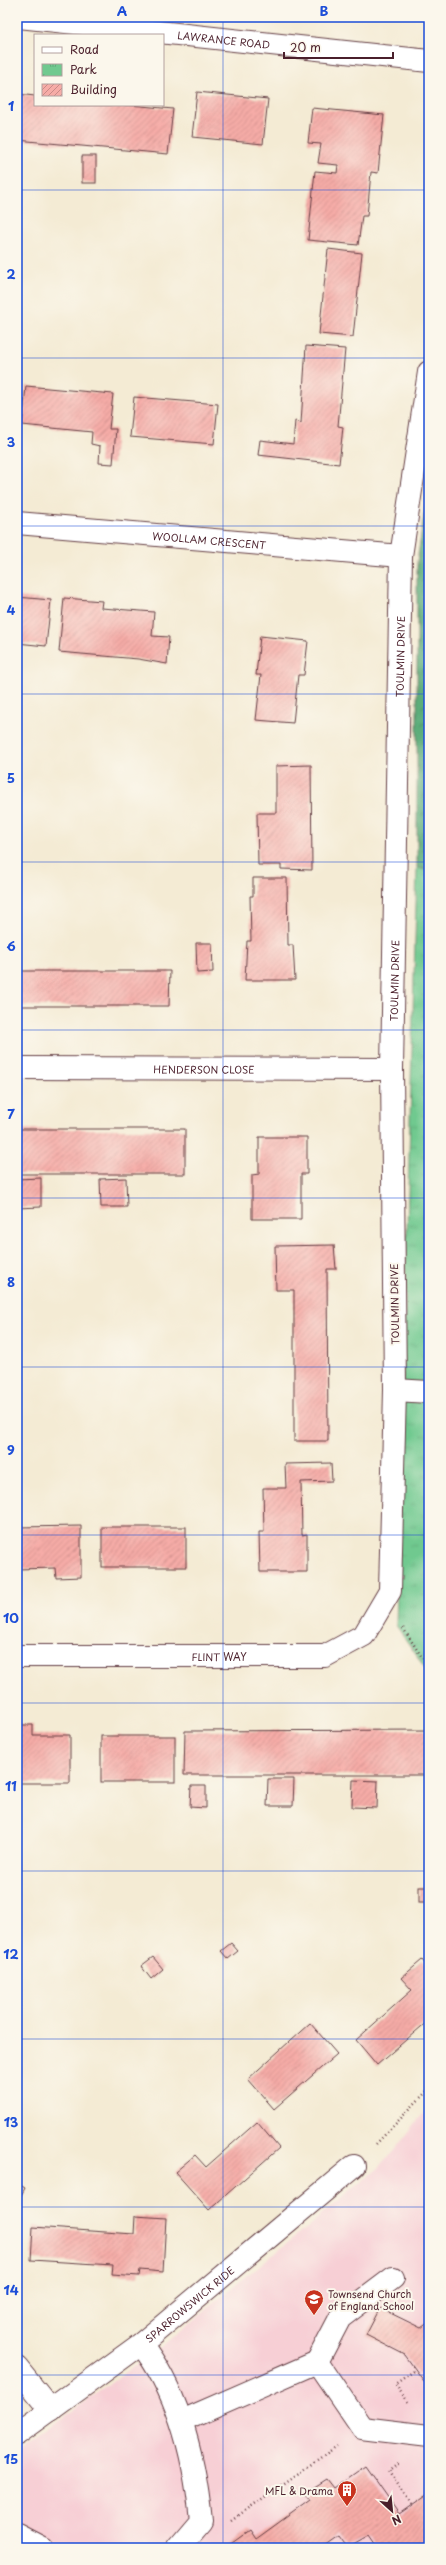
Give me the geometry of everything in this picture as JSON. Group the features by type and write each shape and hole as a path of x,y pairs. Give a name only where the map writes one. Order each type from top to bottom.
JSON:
{"street":[{"name":"LAWRANCE ROAD","path":"19,17 429,61"},
{"name":"TOULMIN DRIVE","path":"387,1596 394,1390 392,1069 401,556 429,372"},
{"name":"WOOLLAM CRESCENT","path":"17,523 401,556"},
{"name":"HENDERSON CLOSE","path":"17,1068 392,1069"},
{"path":"394,1390 429,1392"},
{"name":"FLINT WAY","path":"17,1656 325,1656 364,1635 387,1596"},
{"name":"SPARROWSWICK RIDE","path":"17,2434 141,2344 354,2166"},
{"path":"182,2421 316,2362 340,2318 393,2278"},
{"path":"141,2344 154,2360 182,2421 197,2481 201,2521 178,2548"},
{"path":"316,2362 362,2428 429,2436"},
{"path":"17,2368 51,2410"},
{"path":"17,2534 42,2548"}],"path":[{"path":"387,1596 429,1668"},
{"path":"354,2166 429,2089"},
{"path":"412,2408 395,2384 414,2371"},
{"path":"231,2525 233,2519 362,2428"},
{"path":"400,2461 388,2470 412,2505"}],"shaded area":[{"name":"Townsend Church of England School","path":"429,2106 429,2548 17,2548 17,2451 158,2349 385,2162"}],"green space":[{"path":"429,482 429,872 417,867 417,562"},
{"path":"417,867 429,872 429,1674 396,1625"}],"building":[{"path":"197,92 268,99 263,144 192,137"},
{"path":"17,94 34,96 34,106 142,106 173,109 168,154 17,140"},
{"path":"312,108 384,115 378,173 371,172 367,216 362,216 358,245 308,240 315,171 337,173 338,165 318,163 321,144 308,143"},
{"path":"82,156 96,156 96,183 82,183"},
{"path":"328,249 362,253 353,337 319,334"},
{"path":"306,346 345,349 338,426 343,427 339,464 258,455 260,440 293,444 295,421 301,423"},
{"path":"26,386 113,394 109,429 116,429 113,464 99,463 100,446 91,444 92,432 22,425"},
{"path":"134,397 218,404 214,444 130,437"},
{"path":"17,597 51,600 46,646 17,643"},
{"path":"64,598 102,601 101,608 154,612 152,636 169,637 167,664 138,659 59,652"},
{"path":"260,636 308,641 304,675 298,675 293,723 256,720 261,675 256,675"},
{"path":"311,765 312,870 281,869 281,865 258,865 257,813 276,813 276,766"},
{"path":"253,878 287,878 288,945 293,945 295,980 245,980 247,941 251,941 250,896 253,896"},
{"path":"196,943 212,943 213,972 197,973"},
{"path":"17,971 170,971 169,1006 17,1006"},
{"path":"17,1129 185,1129 185,1174 17,1174"},
{"path":"259,1137 307,1137 307,1174 301,1174 301,1219 252,1219 252,1175 259,1174"},
{"path":"41,1178 41,1207 17,1208 17,1179"},
{"path":"126,1178 127,1207 101,1207 100,1179"},
{"path":"334,1245 336,1269 327,1269 328,1441 294,1441 294,1290 276,1290 275,1246"},
{"path":"331,1463 332,1481 301,1482 302,1535 307,1534 307,1572 260,1572 259,1532 264,1532 263,1488 286,1488 285,1464"},
{"path":"81,1526 81,1577 56,1578 55,1568 17,1569 17,1527"},
{"path":"102,1527 186,1527 186,1567 102,1567"},
{"path":"17,1725 33,1725 33,1735 70,1735 70,1783 17,1783"},
{"path":"429,1730 429,1775 184,1775 185,1731"},
{"path":"101,1736 175,1736 175,1782 101,1782"},
{"path":"268,1779 294,1779 293,1806 267,1806"},
{"path":"353,1780 378,1781 377,1808 352,1807"},
{"path":"191,1786 206,1786 206,1808 190,1807"},
{"path":"419,1887 429,1887 429,1902 419,1902"},
{"path":"231,1943 238,1951 228,1959 221,1951"},
{"path":"153,1957 163,1969 151,1979 141,1966"},
{"path":"422,1960 429,1968 429,2020 377,2065 356,2040 412,1990 401,1978"},
{"path":"310,2023 337,2054 274,2109 248,2079"},
{"path":"257,2122 279,2148 209,2210 175,2172 195,2155 206,2167"},
{"path":"17,2183 25,2188 17,2203"},
{"path":"135,2216 166,2218 163,2272 140,2270 139,2276 112,2274 113,2265 31,2260 33,2227 134,2234"},
{"path":"380,2308 421,2328 429,2322 429,2411 426,2384 405,2355 366,2335"},
{"name":"MFL & Drama","path":"365,2466 399,2514 429,2493 429,2548 378,2548 369,2535 348,2547 340,2536 323,2548 228,2546 250,2530 256,2539 310,2500 305,2493 327,2479 334,2488"}],"place":[{"name":"Townsend Church of England School","path":"314,2316"},
{"name":"MFL & Drama","path":"347,2507"}]}
